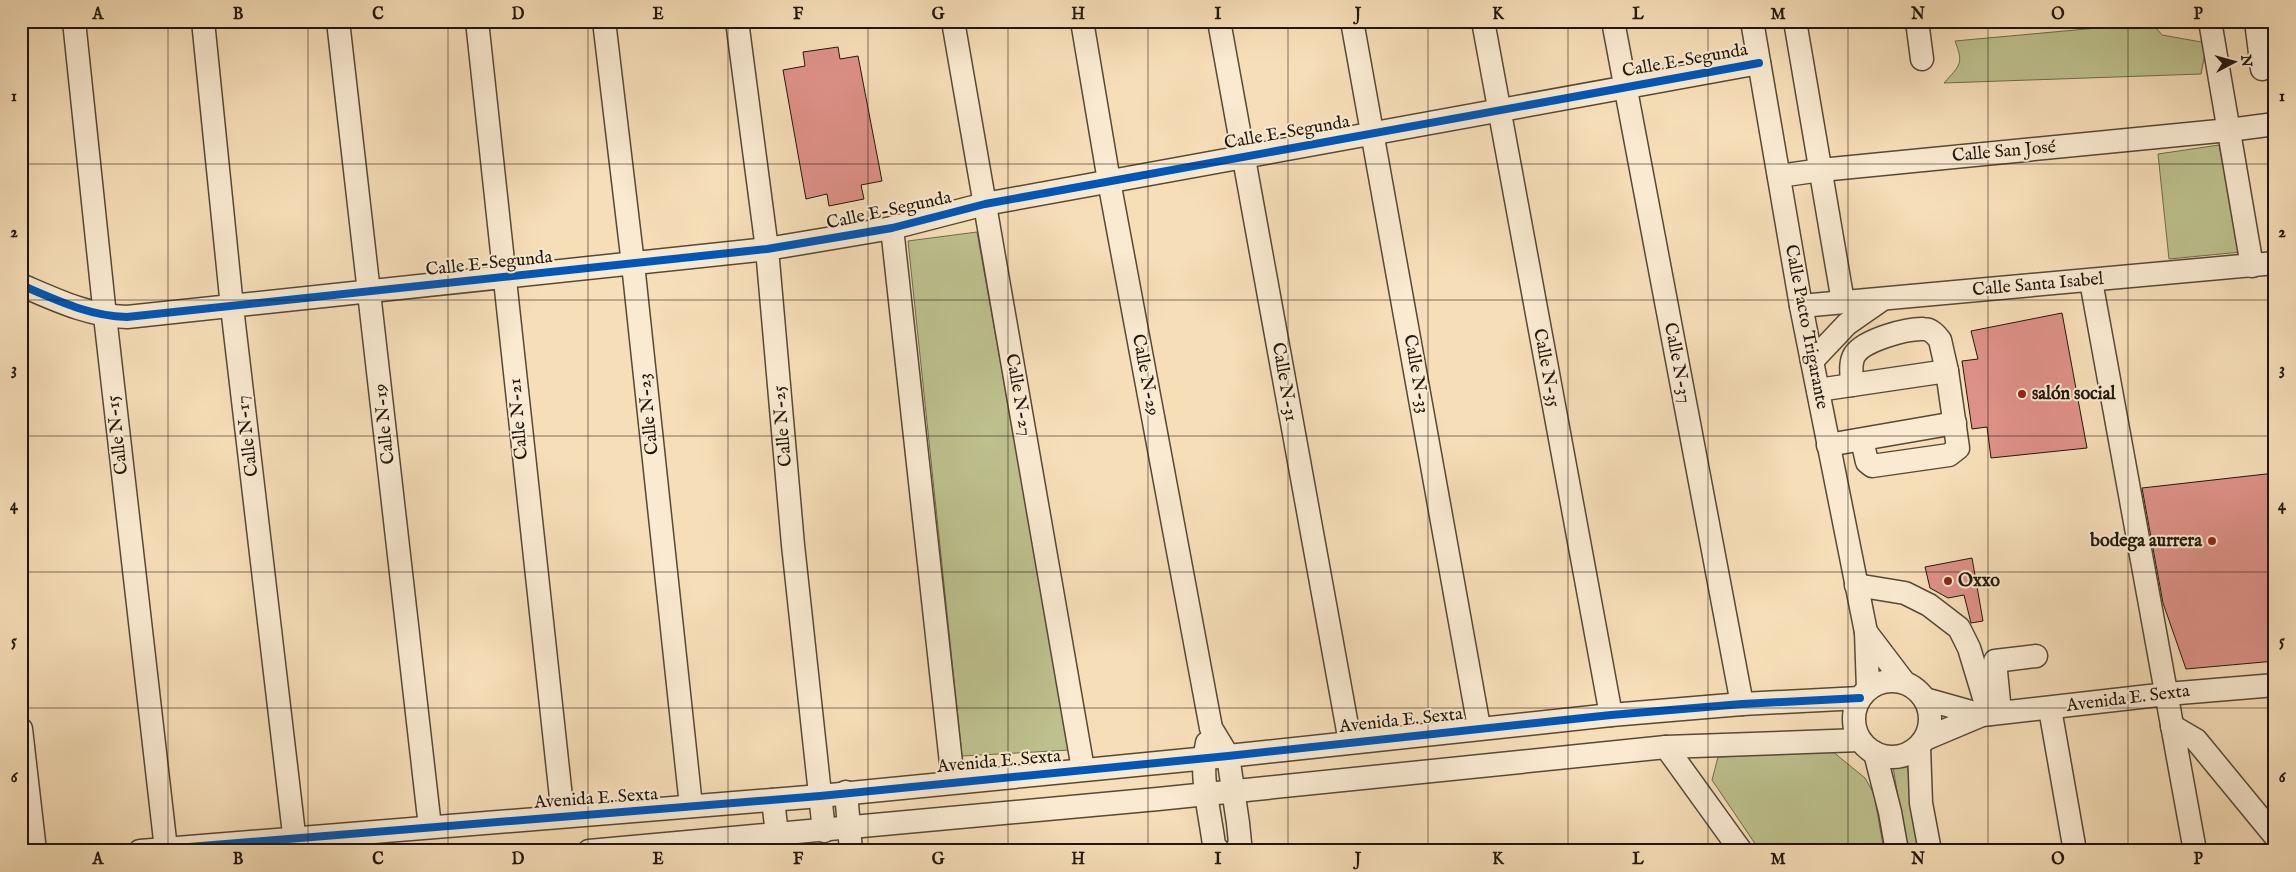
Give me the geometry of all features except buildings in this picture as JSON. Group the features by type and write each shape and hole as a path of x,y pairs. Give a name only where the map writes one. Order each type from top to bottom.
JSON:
{"street":[{"name":"Calle N-15","path":"74,21 105,316 166,849"},
{"name":"Calle N-17","path":"203,21 232,307 295,844"},
{"name":"Calle N-19","path":"338,21 430,827"},
{"name":"Calle N-21","path":"477,21 506,277 524,475 563,816"},
{"name":"Calle N-23","path":"604,21 633,264 691,806"},
{"name":"Calle N-25","path":"737,21 767,249 793,545 824,831"},
{"name":"Calle N-27","path":"953,21 1083,769"},
{"name":"Calle N-29","path":"1082,21 1108,181 1211,728 1228,756 1235,791 1240,843 1236,851"},
{"name":"Calle N-31","path":"1219,21 1242,156 1350,742"},
{"name":"Calle N-33","path":"1352,21 1479,728"},
{"name":"Calle N-35","path":"1482,21 1610,715"},
{"name":"Calle N-37","path":"1613,21 1742,704"},
{"name":"Calle Pacto Trigarante","path":"1752,21 1801,306 1866,632 1864,694"},
{"path":"1795,21 1843,302"},
{"path":"1917,21 1922,59"},
{"path":"2210,21 2252,266"},
{"path":"2256,21 2262,68"},
{"name":"Calle E-Segunda","path":"21,284 75,308 105,316 127,317 767,249 892,228 985,204 1759,63"},
{"name":"Calle San José","path":"1779,176 1821,170 2275,124"},
{"path":"892,228 953,781"},
{"name":"Calle Santa Isabel","path":"1801,306 2275,263"},
{"path":"2091,281 2195,851"},
{"path":"1812,361 1847,324 1884,298"},
{"path":"1852,385 1851,362 1856,353 1869,342 1885,336 1924,329 1932,332 1940,340 1948,371 1958,448 1949,456 1872,466 1867,462 1862,440"},
{"path":"1818,390 1948,371"},
{"path":"1828,445 1956,423"},
{"path":"1856,585 1906,593 1929,605 1959,628 1970,648 1991,714"},
{"name":"Calle Pacto Trigarante","path":"1866,632 1904,682"},
{"path":"1991,714 1995,661 2036,656"},
{"path":"1897,851 1890,812 1867,746 1855,726 1855,712 1864,694 1879,683 1891,680 1904,682 1912,686 1925,699 1929,707 1930,723 1922,743 1921,803 1930,851"},
{"name":"Avenida E. Sexta","path":"1925,699 1991,714 2050,709 2167,694 2275,685"},
{"name":"Avenida E. Sexta","path":"140,851 295,844 430,827 820,796 953,781 1228,756 1610,715 1864,694"},
{"path":"2050,709 2075,851"},
{"name":"Avenida E. Sexta","path":"1922,743 1991,714"},
{"path":"2172,726 2196,740 2275,836"},
{"name":"Calle N-29","path":"1211,728 1204,758 1214,845 1219,851"},
{"path":"21,729 35,851"},
{"path":"588,851 778,843 824,831 850,827 1208,794 1666,747 1867,746 1889,757 1904,755 1922,743"},
{"path":"1666,747 1741,851"},
{"path":"846,792 851,851"},
{"path":"772,800 778,843"}],"green space":[{"path":"2152,23 2162,35 2207,43 2201,74 1944,83 1959,64 1960,60 1955,41"},
{"path":"2219,145 2241,252 2169,259 2158,154"},
{"path":"977,232 1070,750 962,756 908,241"},
{"path":"1832,751 1865,778 1874,794 1884,851 1760,851 1712,780 1718,757"},
{"path":"1907,766 1923,851 1907,851 1893,767"}],"cycle path":[{"path":"21,285 99,314 127,317 767,249 892,228 985,204 1759,63"},
{"path":"140,851 820,796 1228,756 1611,715 1742,704 1860,698"}],"place":[{"name":"salón social","path":"2022,394"},
{"name":"bodega aurrera","path":"2212,541"},
{"name":"Oxxo","path":"1948,581"}]}
